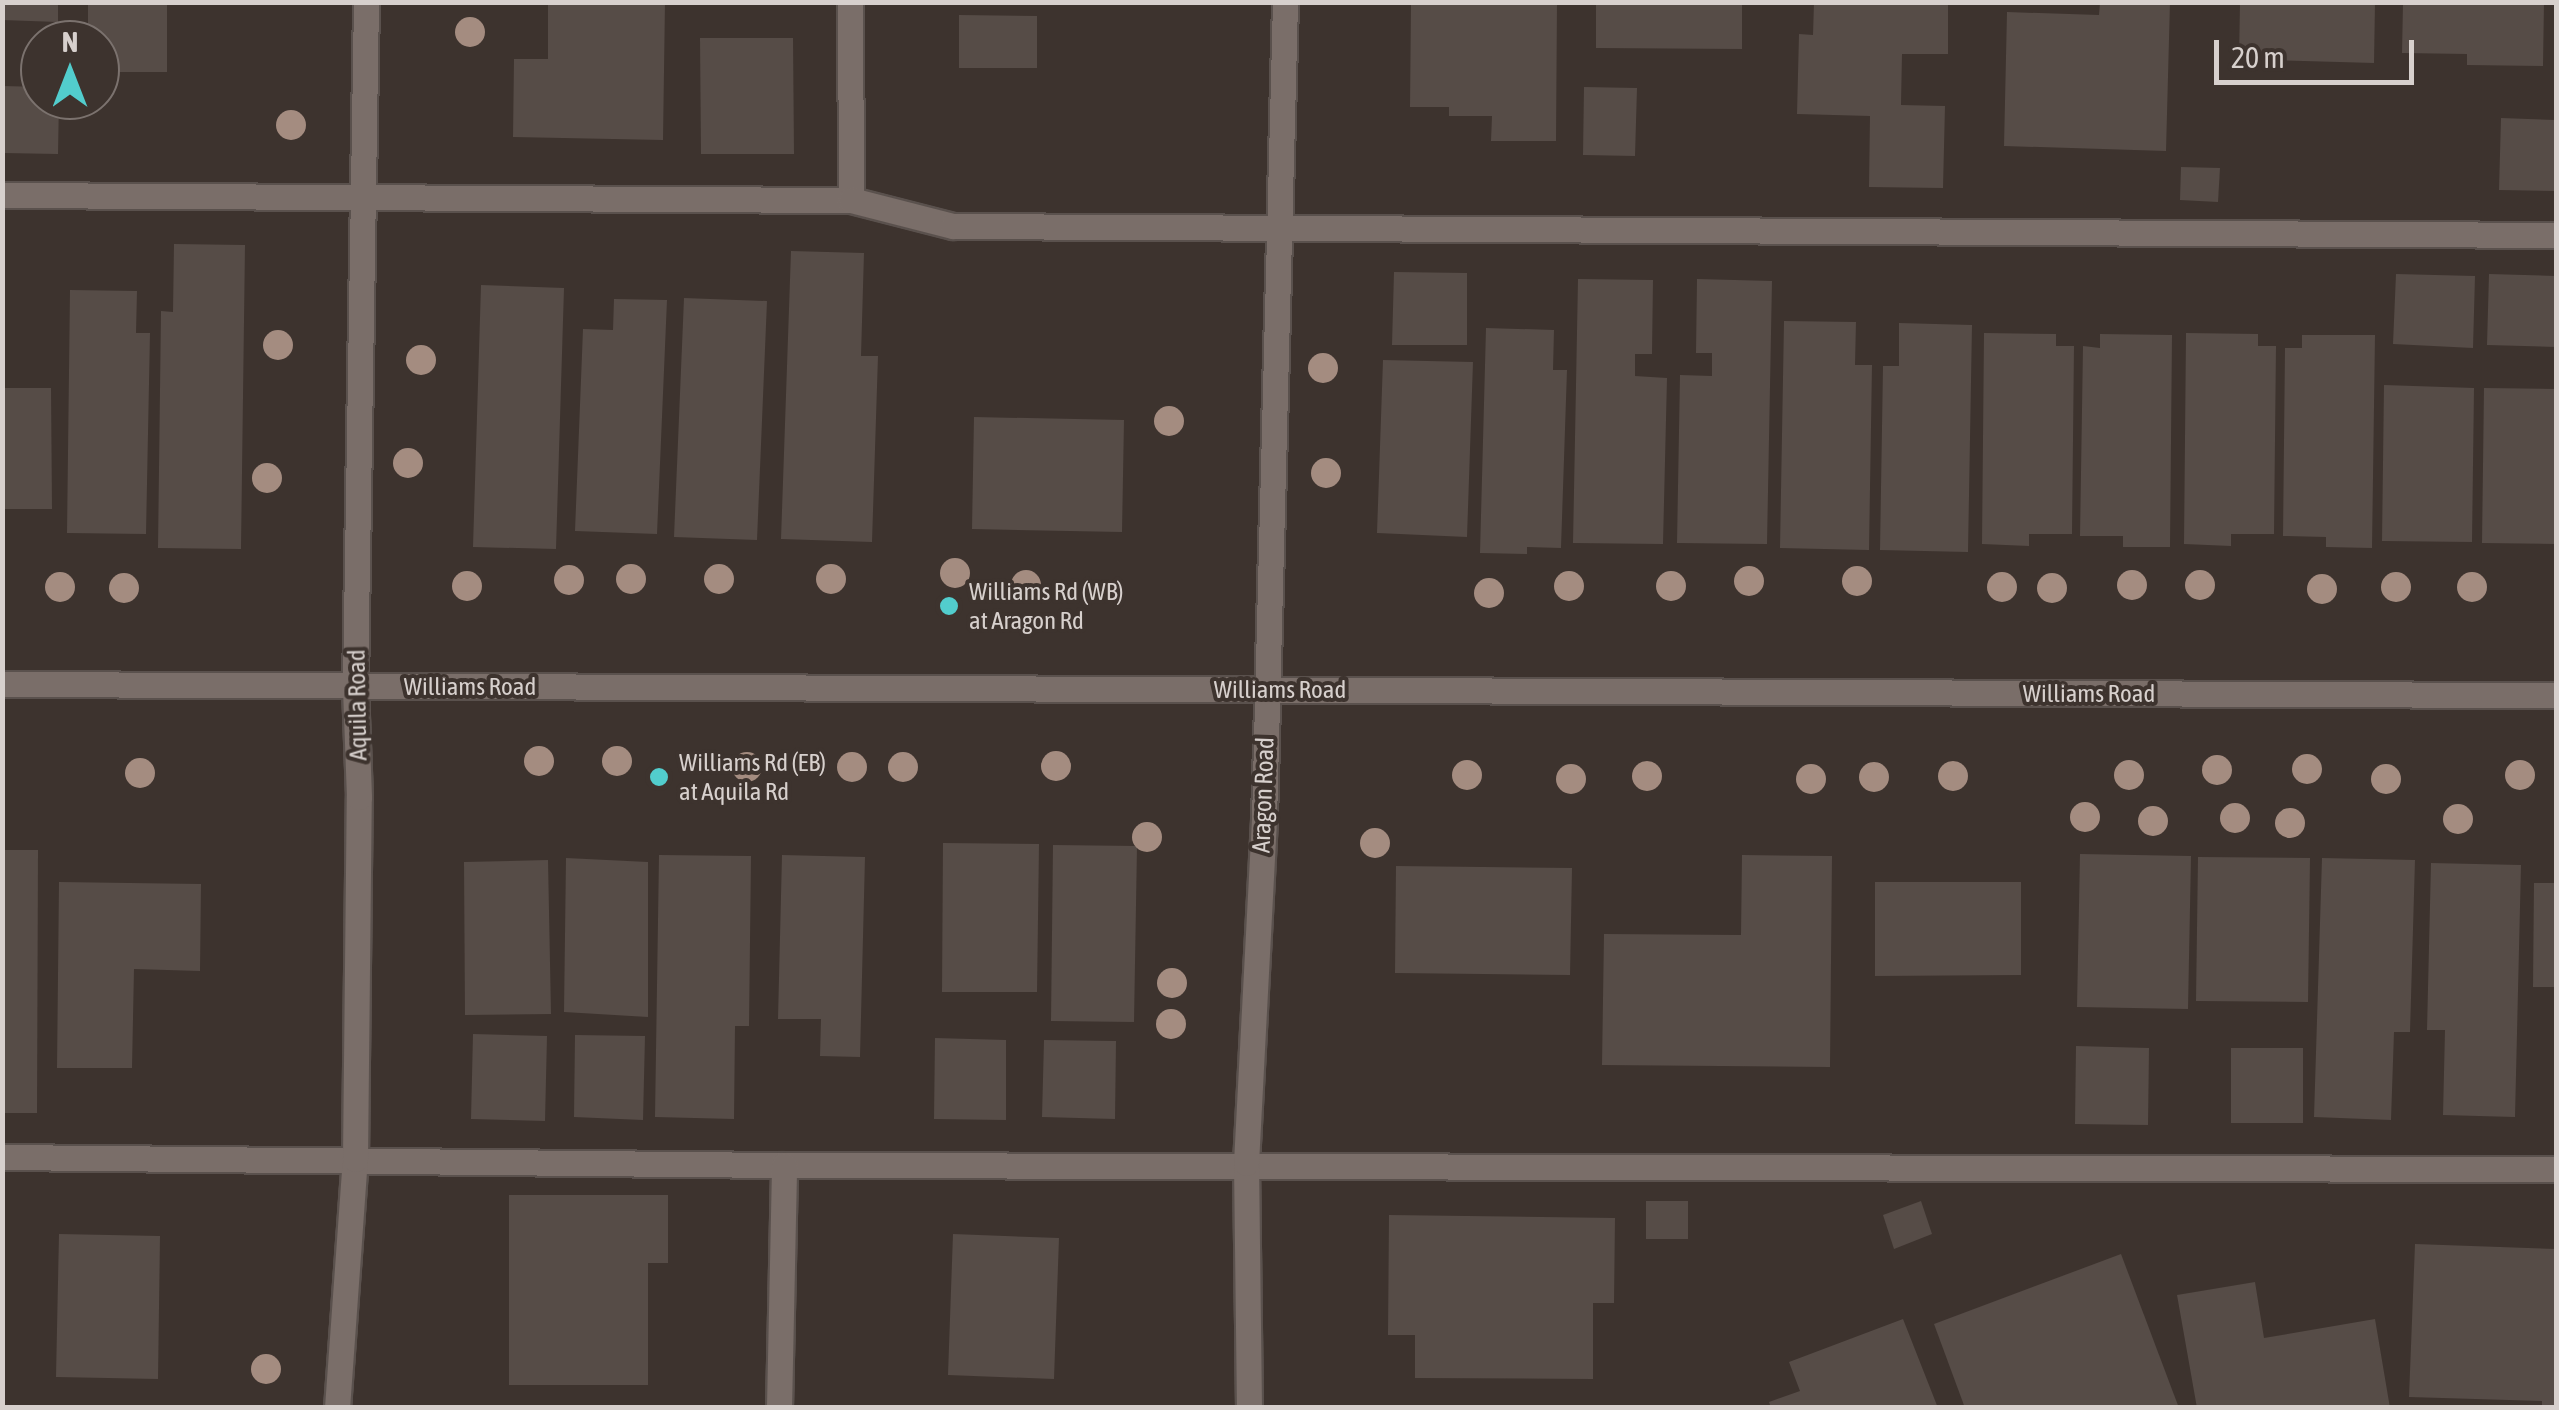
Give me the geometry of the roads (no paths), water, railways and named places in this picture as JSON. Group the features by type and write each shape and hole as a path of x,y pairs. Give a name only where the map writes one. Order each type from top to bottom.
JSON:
{"street":[{"name":"Aquila Road","path":"337,1408 355,1158 355,686 366,198 366,2"},
{"path":"850,2 850,200"},
{"name":"Aragon Road","path":"1249,1408 1246,1163 1266,689 1284,2"},
{"path":"2,195 850,200 954,226 1279,231 2556,235"},
{"name":"Williams Road","path":"2,684 2556,695"},
{"path":"2,1157 784,1165 1246,1163 2556,1169"},
{"path":"779,1408 784,1165"}],"place":[{"name":"Williams Rd (WB) at Aragon Rd","path":"949,606"},
{"name":"Williams Rd (EB) at Aquila Rd","path":"659,777"}]}
